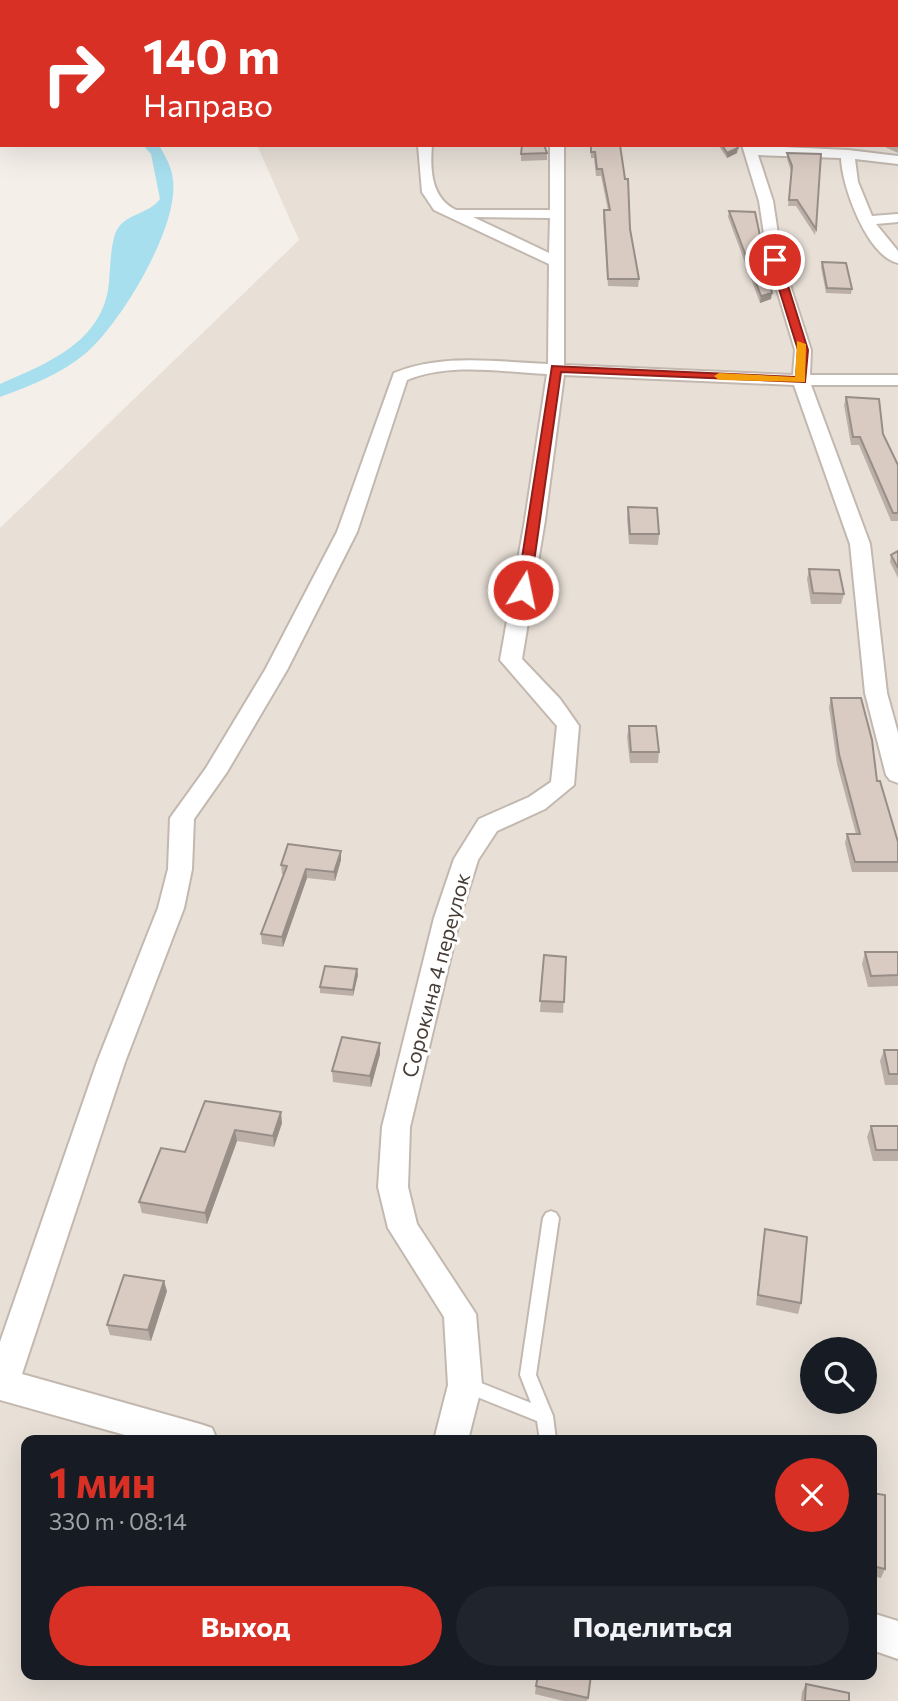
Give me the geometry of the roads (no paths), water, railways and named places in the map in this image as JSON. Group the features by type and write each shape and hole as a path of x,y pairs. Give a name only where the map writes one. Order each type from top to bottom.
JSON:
{"street":[{"path":"424,147 422,152 428,174 429,192 439,207 556,262"},
{"name":"Сорокина 4 переулок","path":"452,1435 466,1385 460,1314 403,1228 393,1187 396,1127 447,918 466,859 488,825 537,803 562,785 568,726 552,704 511,660 536,520 556,369 557,147"},
{"path":"898,160 749,148 766,201 775,260 803,350 801,380 860,544 876,693 898,775"},
{"path":"848,154 847,164 865,221 898,260"},
{"path":"452,213 556,214"},
{"path":"865,221 898,218"},
{"path":"182,1435 1,1384 111,1062 172,908 180,869 181,818 215,772 276,670 347,532 400,377 419,369 447,365 801,380 898,380"},
{"path":"877,1634 898,1640"}],"lane":[{"path":"547,1435 545,1416 528,1375 551,1218"},
{"path":"466,1385 545,1416"}],"water":[{"path":"145,147 160,147 170,166 173,180 172,200 167,223 145,273 115,320 86,353 56,373 0,397 0,384 36,368 70,348 96,321 105,303 112,247 117,230 126,220 160,199 151,154"}]}
